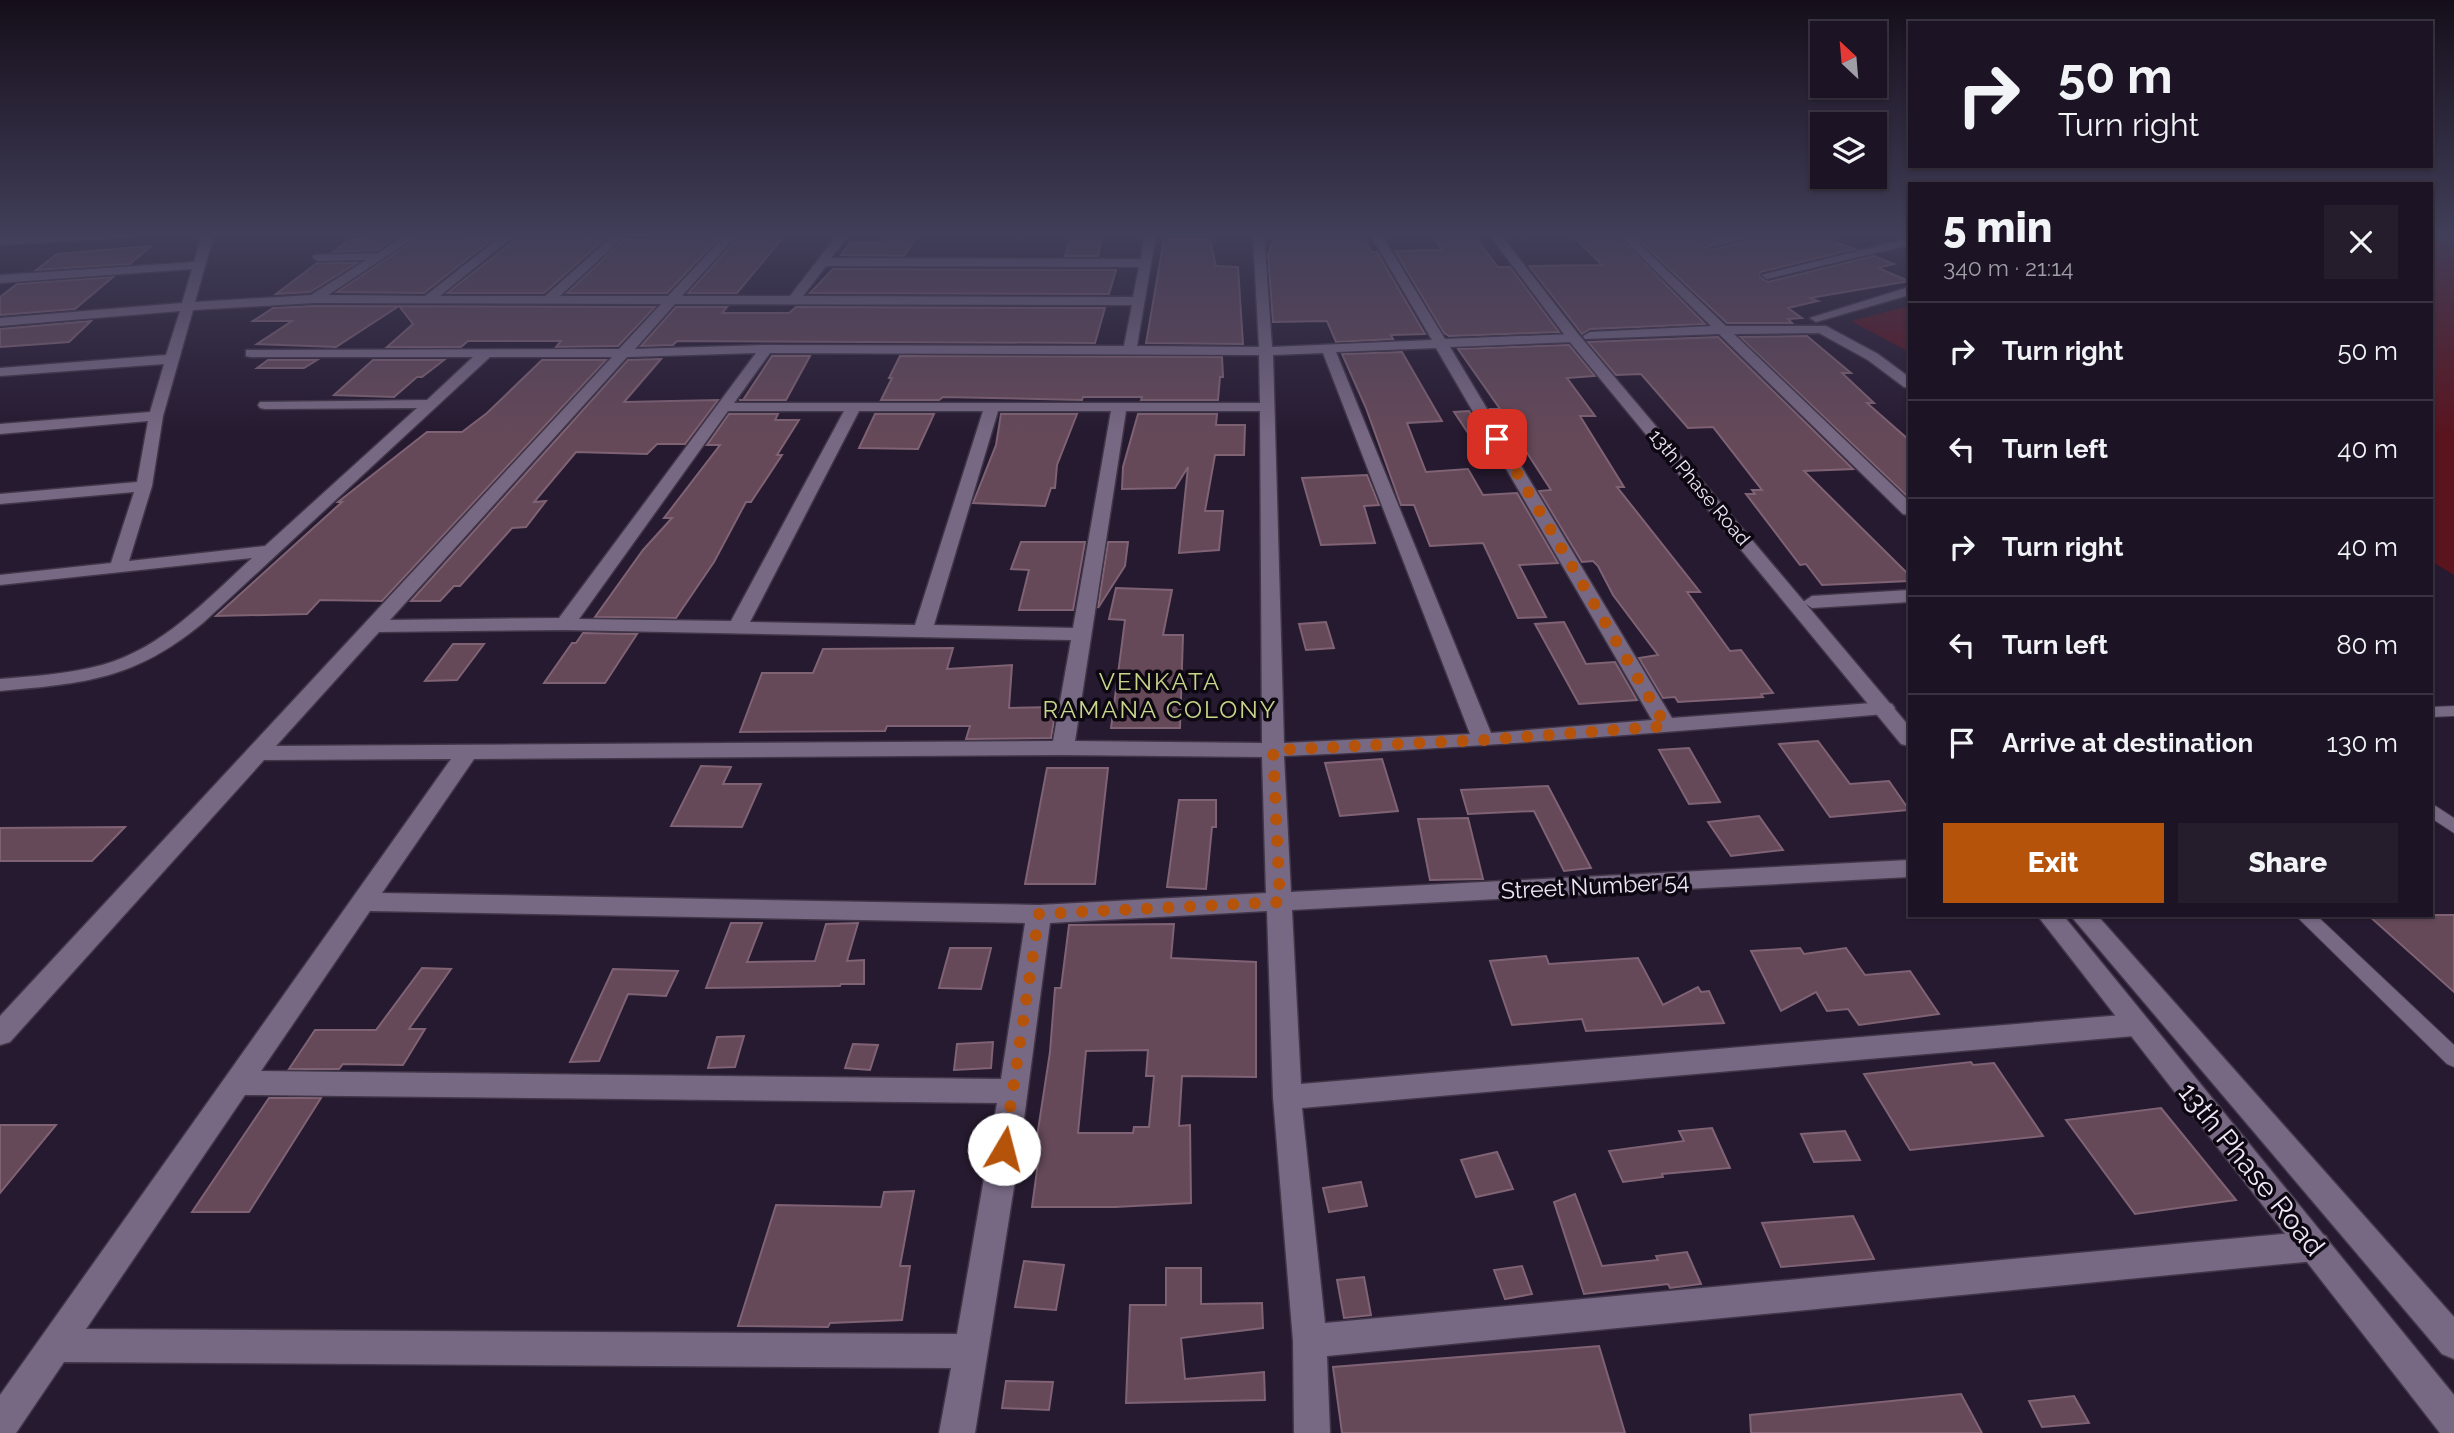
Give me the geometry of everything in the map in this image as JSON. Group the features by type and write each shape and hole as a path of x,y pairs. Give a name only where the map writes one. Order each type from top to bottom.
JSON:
{"street":[{"path":"118,568 144,486 156,416 189,301"},
{"path":"0,322 284,301"},
{"path":"0,1034 671,301"},
{"path":"1096,301 1140,301 1130,350"},
{"path":"1263,301 1273,750 1287,1097 1310,1340 1312,1433"},
{"path":"1416,301 1666,726"},
{"name":"13th Phase Road","path":"1551,301 1606,360 1908,738"},
{"name":"13th Phase Road","path":"1556,301 1582,337"},
{"path":"1691,301 1908,509"},
{"path":"1816,318 1875,301"},
{"path":"251,353 625,354 766,349 1266,351 1721,330 1821,329 1873,357 1908,383"},
{"path":"1328,348 1483,740"},
{"path":"565,624 766,349"},
{"path":"0,685 68,678 111,668 142,657 164,644 197,618 486,354"},
{"path":"0,372 173,359"},
{"path":"265,405 430,404"},
{"path":"725,407 1266,407"},
{"path":"737,628 854,407"},
{"path":"923,631 992,407"},
{"path":"1063,748 1119,407"},
{"path":"0,429 156,416"},
{"name":"13th Phase Road","path":"1661,418 1908,714"},
{"path":"0,499 144,486"},
{"path":"0,580 271,551"},
{"path":"1812,602 1908,596"},
{"path":"375,626 565,624 1083,634"},
{"path":"257,753 1063,748 1273,750 1483,740 1885,708"},
{"path":"0,1425 467,752"},
{"name":"Street Number 54","path":"363,902 1039,914 1908,869"},
{"path":"957,1433 1039,914"},
{"name":"13th Phase Road","path":"2071,922 2134,1025 2315,1246 2454,1423"},
{"name":"13th Phase Road","path":"2071,922 2454,1342"},
{"path":"1287,1097 2134,1025"},
{"path":"238,1083 1013,1091"},
{"path":"1310,1340 2315,1246"},
{"path":"56,1345 971,1351"}],"lane":[{"path":"2433,712 2454,710"},
{"path":"2433,811 2454,827"},
{"path":"2306,917 2454,1058"}],"shaded area":[{"path":"2433,301 2454,301 2454,575 2433,562"},
{"path":"1908,306 1908,351 1851,321"}],"building":[{"path":"0,301 85,301 75,309 0,315"},
{"path":"1153,301 1240,301 1243,344 1146,343"},
{"path":"1271,301 1406,301 1425,334 1391,335 1393,339 1336,342 1327,321 1273,322"},
{"path":"1425,301 1536,301 1559,332 1449,336 1444,333"},
{"path":"1556,301 1682,301 1705,324 1590,329 1582,334"},
{"path":"1703,301 1818,301 1788,308 1802,318 1788,319 1792,323 1727,323"},
{"path":"399,306 336,347 257,344 292,321 253,321 273,308"},
{"path":"399,306 655,307 618,346 556,347 561,341 468,341 461,347 387,347 413,324"},
{"path":"676,307 727,307 722,313 789,313 796,307 1105,308 1095,343 677,341 673,345 641,346"},
{"path":"91,321 69,342 0,347 0,329"},
{"path":"1807,336 1851,373 1842,373 1874,403 1867,403 1908,439 1908,497 1740,337"},
{"path":"1718,337 1853,469 1804,471 1908,574 1908,581 1822,585 1806,564 1800,565 1746,494 1755,494 1752,490 1762,490 1713,427 1688,428 1641,374 1616,375 1588,342"},
{"path":"1569,345 1595,376 1567,378 1595,416 1580,416 1624,487 1617,487 1700,592 1687,592 1730,651 1741,650 1773,693 1761,694 1763,697 1678,702 1675,697 1663,698 1639,658 1658,655 1613,595 1598,566 1593,561 1582,562 1539,491 1551,490 1518,439 1509,440 1490,409 1500,409 1458,349"},
{"path":"1402,352 1442,421 1407,423 1426,472 1468,469 1483,495 1517,493 1558,563 1519,565 1546,617 1518,618 1483,543 1430,546 1414,505 1401,505 1366,408 1342,354"},
{"path":"772,356 810,356 786,400 743,400"},
{"path":"900,356 1222,357 1223,377 1220,377 1218,400 1141,400 1142,397 1083,397 1082,400 943,397 939,400 881,400"},
{"path":"661,359 624,402 718,400 685,444 657,444 647,454 576,452 534,502 546,501 526,527 512,528 460,586 454,586 440,601 411,601 628,360"},
{"path":"268,360 317,360 304,368 257,368"},
{"path":"373,360 444,360 422,377 417,377 394,397 334,395"},
{"path":"542,360 606,360 382,601 320,600 307,614 216,616 342,502 338,502 427,432 462,432 487,413"},
{"path":"1469,411 1487,441 1474,442 1454,412"},
{"path":"729,414 778,414 775,420 799,420 777,455 782,455 751,502 746,502 714,562 676,618 595,617 643,550 672,518 664,518 720,445 707,445"},
{"path":"875,414 934,414 918,449 859,448"},
{"path":"1001,414 1077,414 1057,465 1055,488 1051,488 1045,506 973,503 996,445"},
{"path":"1138,414 1217,414 1216,425 1245,425 1244,455 1215,455 1205,511 1223,511 1219,550 1179,553 1188,467 1175,488 1122,489 1123,467"},
{"path":"1367,475 1379,505 1364,506 1375,543 1321,545 1302,478"},
{"path":"1021,542 1085,542 1073,610 1019,610 1029,570 1011,569"},
{"path":"1108,542 1128,542 1125,566 1098,608"},
{"path":"1116,588 1172,590 1163,635 1183,635 1180,728 1111,728 1125,620 1109,619"},
{"path":"1326,622 1334,648 1306,650 1299,624"},
{"path":"1564,622 1586,664 1615,662 1637,700 1579,704 1535,624"},
{"path":"583,633 637,634 605,683 544,683 572,643 576,643"},
{"path":"453,644 484,644 457,680 425,681"},
{"path":"953,648 947,669 1012,665 1009,708 1056,707 1051,738 966,739 970,726 887,726 885,731 740,732 762,673 813,673 823,649"},
{"path":"1818,741 1850,784 1889,781 1908,810 1830,817 1779,744"},
{"path":"1689,748 1720,802 1689,804 1659,750"},
{"path":"1382,759 1398,811 1340,816 1325,763"},
{"path":"701,766 731,767 723,784 761,784 742,827 671,826"},
{"path":"1047,768 1108,768 1095,884 1025,884"},
{"path":"1548,786 1591,868 1564,871 1534,811 1468,814 1461,790"},
{"path":"1179,800 1216,800 1216,827 1212,827 1206,889 1167,887"},
{"path":"1759,816 1783,850 1731,856 1708,822"},
{"path":"1468,818 1483,879 1430,880 1418,819"},
{"path":"125,827 92,861 0,861 0,828"},
{"path":"2454,915 2454,992 2370,917"},
{"path":"731,923 762,923 747,962 815,961 826,924 858,923 847,961 864,960 864,984 706,988"},
{"path":"1174,924 1171,958 1256,962 1256,1077 1182,1076 1179,1126 1190,1125 1191,1203 1032,1207 1038,1163 1033,1163 1050,1052 1055,988 1061,988 1069,925","holes":["1148,1050 1146,1076 1154,1076 1149,1127 1134,1127 1133,1133 1078,1133 1086,1051"]},
{"path":"950,948 991,948 981,989 939,988"},
{"path":"1800,948 1804,954 1846,948 1865,975 1910,971 1939,1014 1859,1025 1848,1009 1827,1011 1816,992 1781,1011 1751,951"},
{"path":"1546,956 1549,964 1638,958 1663,1005 1698,987 1701,992 1709,991 1724,1023 1586,1031 1582,1019 1512,1025 1490,961"},
{"path":"422,968 451,969 409,1029 425,1029 403,1065 343,1064 339,1069 289,1069 315,1030 376,1030"},
{"path":"613,969 678,971 666,996 628,994 599,1061 570,1062"},
{"path":"744,1036 735,1067 708,1068 717,1037"},
{"path":"993,1042 991,1068 954,1070 957,1044"},
{"path":"853,1044 878,1045 870,1070 845,1068"},
{"path":"1971,1062 1973,1065 1994,1063 2043,1136 1910,1150 1864,1074"},
{"path":"269,1098 321,1098 249,1212 192,1212"},
{"path":"2161,1108 2236,1200 2135,1214 2066,1120"},
{"path":"0,1125 56,1125 0,1193"},
{"path":"1712,1128 1730,1168 1662,1174 1663,1177 1623,1182 1609,1151 1684,1141 1679,1131"},
{"path":"1845,1131 1860,1160 1814,1162 1801,1134"},
{"path":"1497,1152 1513,1189 1476,1197 1461,1160"},
{"path":"1361,1182 1367,1206 1329,1212 1323,1188"},
{"path":"914,1191 900,1266 910,1266 902,1320 830,1323 828,1327 738,1326 776,1205 881,1207 884,1192"},
{"path":"1575,1194 1602,1266 1658,1260 1656,1256 1687,1252 1701,1284 1670,1288 1668,1284 1584,1294 1554,1202"},
{"path":"1853,1216 1874,1259 1781,1267 1762,1223"},
{"path":"1024,1261 1064,1265 1056,1310 1015,1307"},
{"path":"1522,1266 1532,1294 1505,1299 1494,1270"},
{"path":"1166,1268 1201,1268 1201,1304 1262,1303 1263,1328 1181,1338 1185,1379 1264,1372 1265,1400 1126,1403 1130,1305 1166,1305"},
{"path":"1364,1277 1371,1315 1344,1318 1337,1280"},
{"path":"1599,1346 1625,1433 1342,1433 1333,1367"},
{"path":"1006,1381 1053,1382 1049,1410 1002,1408"},
{"path":"1961,1394 1982,1433 1751,1433 1750,1415"},
{"path":"2074,1396 2089,1423 2042,1427 2029,1401"}],"district":[{"name":"VENKATA RAMANA COLONY","path":"1160,696"}],"route":[{"path":"1004,1149 1039,914 1280,902 1273,750 1483,740 1666,726 1497,439"}]}
